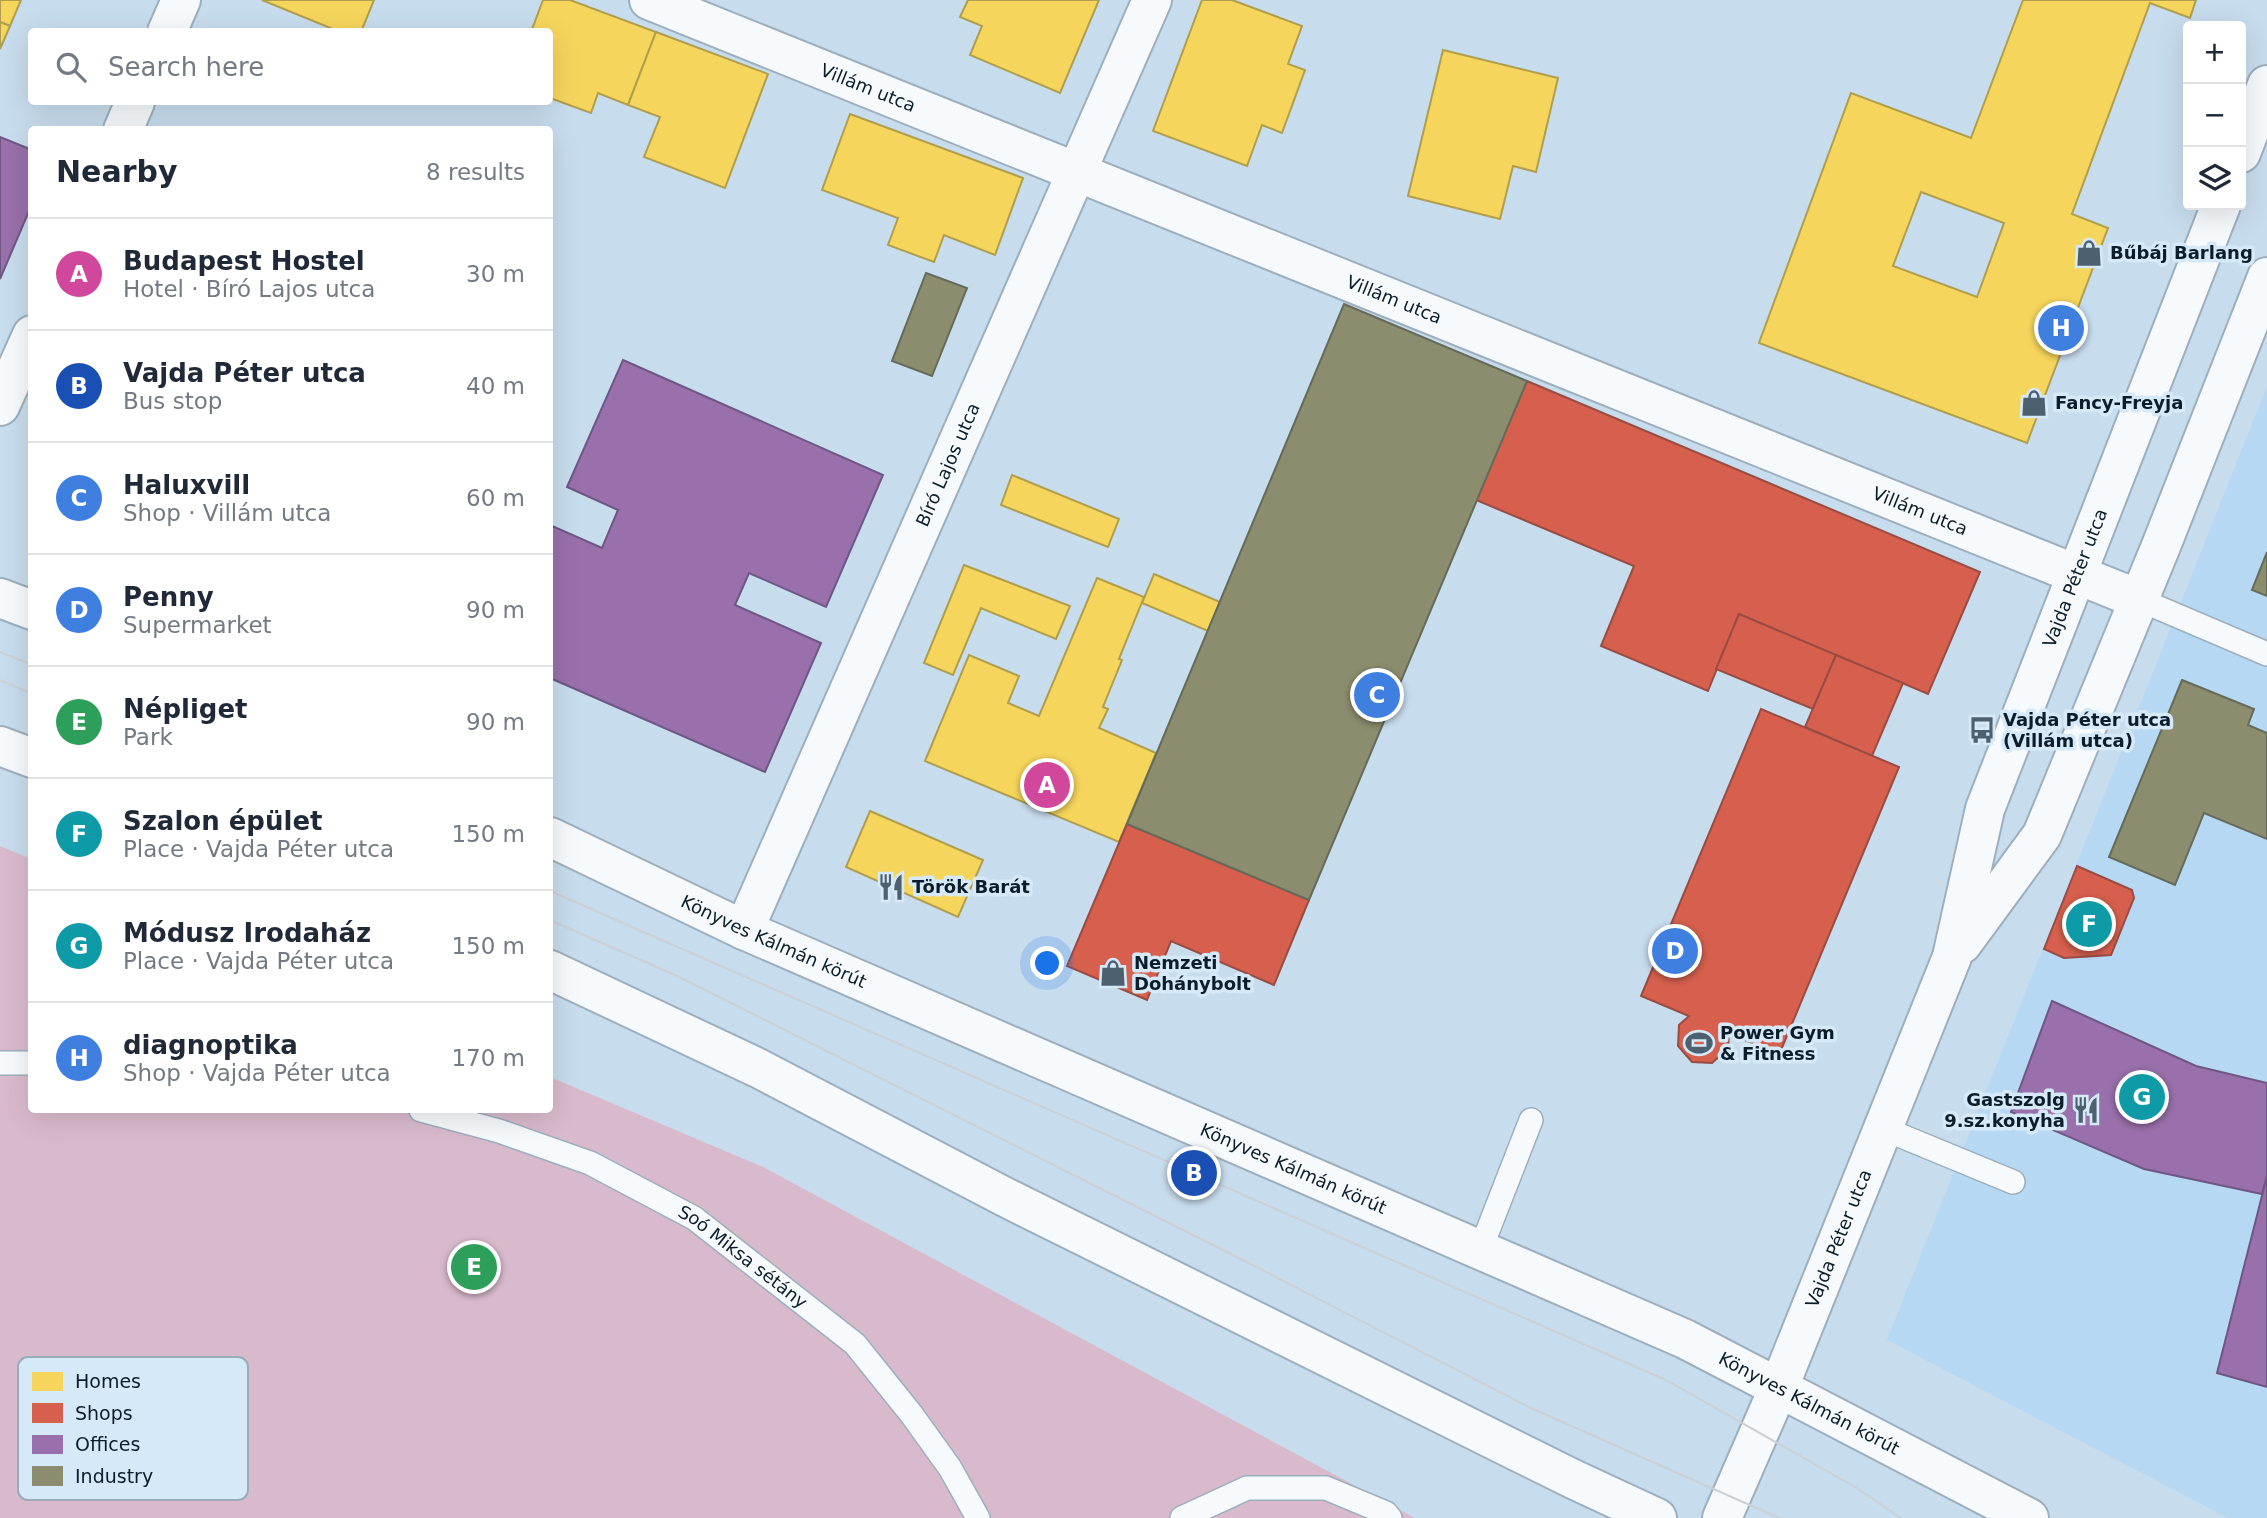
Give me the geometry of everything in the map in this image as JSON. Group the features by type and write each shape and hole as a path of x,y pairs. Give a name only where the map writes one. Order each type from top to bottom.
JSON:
{"street":[{"path":"169,28 181,0"},
{"name":"Villám utca","path":"649,0 2138,599"},
{"name":"Bíró Lajos utca","path":"744,930 1152,0"},
{"path":"2243,147 2267,85"},
{"path":"125,126 134,105"},
{"name":"Vajda Péter utca","path":"1722,1518 1779,1387 1952,957 1985,809 2219,210"},
{"name":"Vajda Péter utca","path":"1952,957 2042,835 2267,277"},
{"path":"0,406 28,344"},
{"path":"0,746 28,756"},
{"name":"Könyves Kálmán körút","path":"553,838 744,930 1481,1248 1685,1339 2029,1518"},
{"path":"553,971 758,1068 1065,1228 1657,1518"}],"lane":[{"path":"2138,599 2267,654"},
{"path":"0,1063 28,1063"},
{"name":"Soó Miksa sétány","path":"432,1113 499,1131 590,1163 694,1218 855,1344 950,1468 978,1518"},
{"path":"1481,1248 1531,1120"},
{"path":"1882,1128 2013,1182"},
{"path":"1182,1518 1247,1488 1326,1488 1386,1513 1390,1518"}],"shaded area":[{"path":"2267,386 2267,1518 2228,1518 1887,1340"},
{"path":"0,846 28,858 28,1113 553,1113 553,1078 763,1167 1415,1518 0,1518"}],"building: Homes":[{"path":"0,0 21,0 10,26 0,22"},
{"path":"262,0 374,0 363,28 330,28"},
{"path":"543,0 570,0 656,32 628,105 598,93 591,113 553,99 553,28 532,28"},
{"path":"968,0 1099,0 1060,93 970,55 982,26 960,17"},
{"path":"1202,0 1232,0 1302,26 1288,64 1305,70 1282,133 1262,125 1247,166 1153,131"},
{"path":"2023,0 2196,0 2190,18 2150,3 2072,214 2108,228 2027,443 1759,343 1851,93 1971,138","holes":["1921,192 2004,223 1977,297 1893,266"]},
{"path":"0,22 10,26 0,49"},
{"path":"656,32 768,74 725,188 644,157 660,117 628,105"},
{"path":"1443,50 1558,78 1536,172 1513,166 1500,219 1408,196"},
{"path":"850,114 1023,178 995,255 944,235 934,262 888,245 898,218 822,190"},
{"path":"1012,475 1119,519 1108,547 1001,505"},
{"path":"964,565 1070,606 1056,639 981,608 953,675 924,663"},
{"path":"1154,574 1220,602 1208,631 1142,603"},
{"path":"1097,578 1144,597 1119,659 1122,660 1103,707 1108,709 1099,728 1156,753 1119,842 925,761 969,655 1019,676 1008,703 1039,716"},
{"path":"870,811 983,860 958,917 846,867"}],"building: Shops":[{"path":"1527,381 1980,572 1928,694 1739,614 1708,691 1601,646 1634,566 1476,500"},
{"path":"1739,614 1836,655 1813,709 1716,669"},
{"path":"1836,655 1903,683 1872,756 1805,727"},
{"path":"1761,709 1899,767 1779,1055 1729,1033 1728,1049 1712,1063 1692,1062 1678,1046 1679,1025 1689,1016 1641,996"},
{"path":"1127,824 1309,900 1274,985 1171,941 1147,1000 1067,966"},
{"path":"2077,866 2132,890 2134,898 2111,955 2064,958 2044,949"}],"building: Offices":[{"path":"0,137 28,148 28,213 0,279"},
{"path":"623,360 883,475 826,607 749,573 735,605 821,643 765,772 553,679 553,526 602,548 618,510 567,487"},
{"path":"2052,1001 2196,1066 2267,1083 2267,1176 2262,1194 2144,1169 2011,1112"},
{"path":"2267,1176 2267,1387 2217,1373"}],"building: Industry":[{"path":"926,273 967,288 932,376 892,361"},
{"path":"1344,304 1527,381 1309,900 1127,824"},
{"path":"2267,552 2267,596 2252,590"},
{"path":"2182,680 2254,709 2248,725 2267,733 2267,839 2204,813 2175,885 2109,857"}],"tram line":[{"path":"0,652 28,663"},
{"path":"0,680 28,692"},
{"path":"553,892 1668,1381 1855,1487 1901,1518"},
{"path":"553,921 677,976 1533,1409 1779,1518"}],"place":[{"name":"Bűbáj Barlang","path":"2089,253"},
{"name":"diagnoptika","path":"2061,328"},
{"name":"Fancy-Freyja","path":"2034,403"},
{"name":"Haluxvill","path":"1377,695"},
{"name":"Vajda Péter utca (Villám utca)","path":"1982,730"},
{"name":"Budapest Hostel","path":"1047,785"},
{"name":"Török Barát","path":"891,887"},
{"name":"Szalon épület","path":"2089,924"},
{"name":"Penny","path":"1675,951"},
{"name":"Nemzeti Dohánybolt","path":"1113,973"},
{"name":"Power Gym & Fitness","path":"1699,1043"},
{"name":"Módusz Irodaház","path":"2142,1097"},
{"name":"Gastszolg 9.sz.konyha","path":"2086,1110"},
{"name":"Vajda Péter utca","path":"1194,1173"},
{"name":"Népliget","path":"474,1267"}]}
